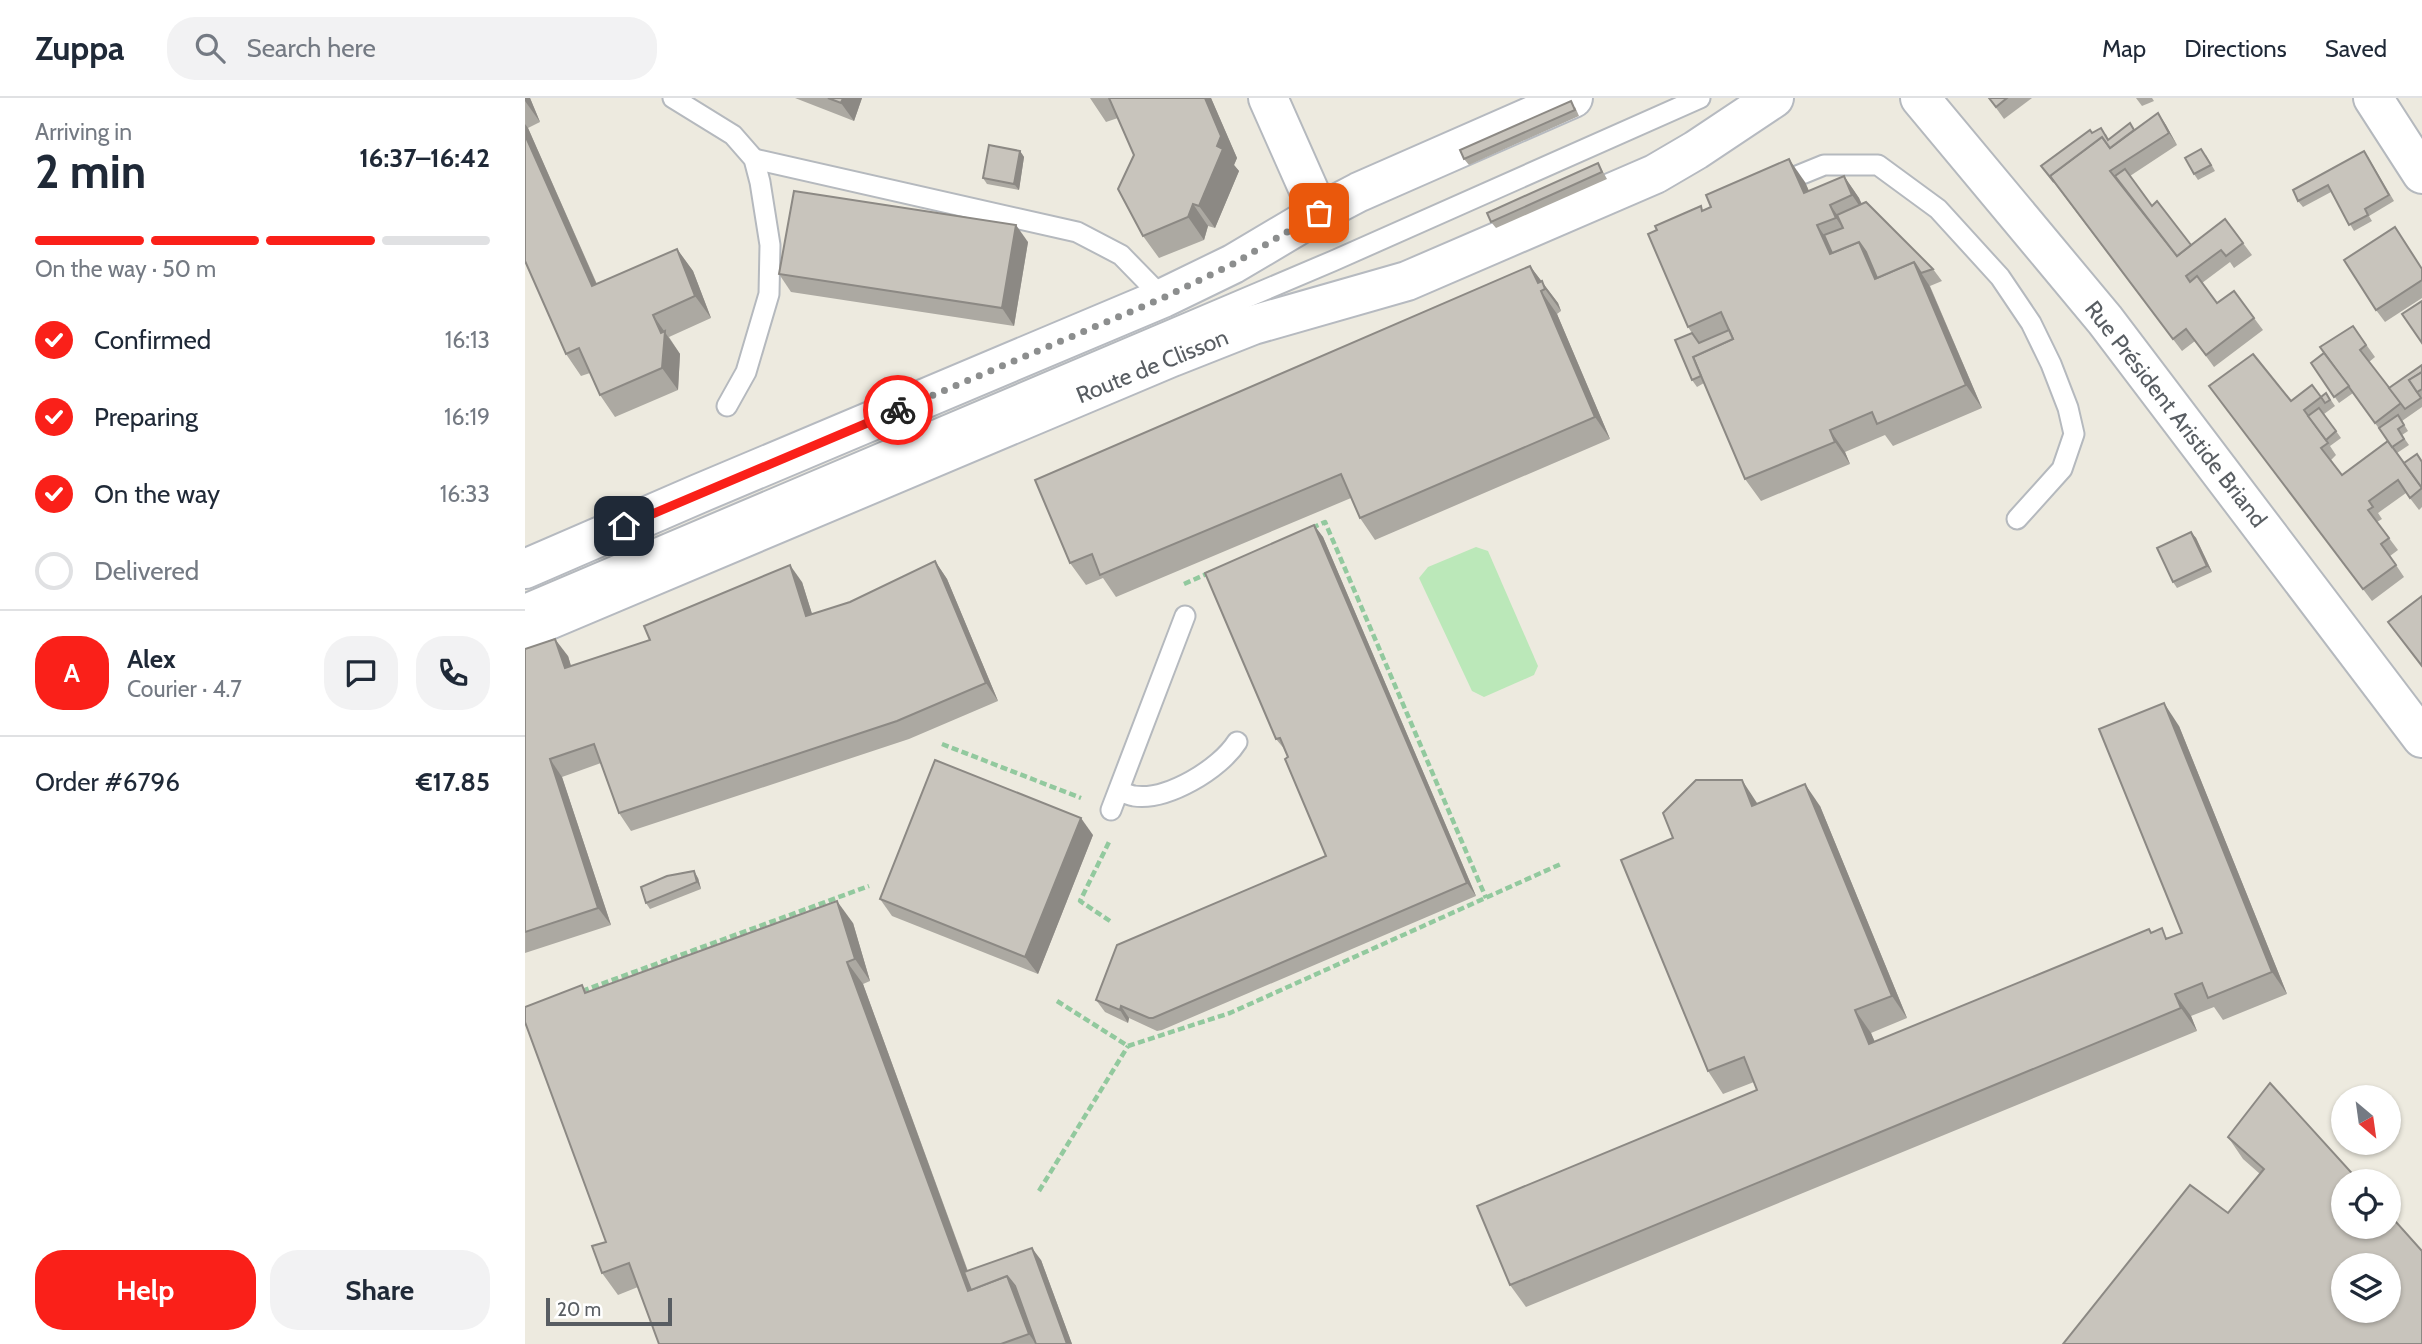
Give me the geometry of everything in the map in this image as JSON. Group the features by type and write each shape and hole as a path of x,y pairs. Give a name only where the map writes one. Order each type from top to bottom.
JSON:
{"main road":[{"path":"1268,98 1319,213"},
{"path":"525,569 1163,298 1233,264 1319,213 1573,98"},
{"name":"Route de Clisson","path":"525,630 1184,352 1253,325 1419,275 1655,173 1696,150 1774,98"},
{"name":"Rue Président Aristide Briand","path":"1920,98 2105,320 2422,738"},
{"path":"2373,98 2422,174"}],"lane":[{"path":"673,98 733,135 754,159 760,182 770,245 769,294 746,372 727,405"},
{"name":"Route de Clisson","path":"525,604 1333,261 1700,98"},
{"path":"754,159 1077,232 1121,255 1163,298"},
{"path":"1754,194 1823,165 1878,165 1938,209 2000,277 2031,323 2052,364 2069,408 2074,434 2061,469 2017,519"},
{"path":"1111,810 1185,616"},
{"path":"1119,791 1134,796 1149,796 1182,785 1215,766 1231,752 1237,742"}],"path":[{"path":"1300,533 1325,522 1486,898"},
{"path":"1173,589 1211,572"},
{"path":"943,744 1122,815 1080,901 1110,921"},
{"path":"1039,1191 1128,1046 1230,1013 1563,863"},
{"path":"576,993 869,886"},
{"path":"1057,1001 1128,1046"}],"green space":[{"path":"1476,547 1488,551 1538,666 1534,675 1484,697 1472,691 1419,578 1428,567"}],"building":[{"path":"828,98 843,98 841,103"},
{"path":"1109,98 1205,98 1221,136 1217,146 1223,149 1199,206 1193,204 1188,217 1143,236 1118,189 1134,155"},
{"path":"1989,98 2007,98 1996,107"},
{"path":"1571,101 1575,110 1464,159 1460,150"},
{"path":"2158,113 2169,133 2110,171 2177,256 2225,219 2243,243 2226,256 2221,250 2186,276 2190,282 2197,276 2217,303 2234,291 2254,318 2206,355 2186,329 2173,339 2050,176 2102,137 2110,148"},
{"path":"2130,123 2134,130 2110,148 2102,137 2050,176 2054,182 2041,166 2090,130 2092,133 2101,128 2108,140"},
{"path":"525,135 592,286 677,249 695,296 653,315 661,333 665,331 662,368 600,395 579,348 566,354 525,261"},
{"path":"989,145 1020,151 1014,184 983,178"},
{"path":"2201,149 2211,165 2194,174 2185,158"},
{"path":"2364,151 2389,195 2365,209 2368,215 2349,225 2328,185 2298,201 2293,190"},
{"path":"1789,159 1804,193 1844,176 1852,195 1830,205 1836,218 1817,225 1830,254 1859,242 1875,279 1914,262 1966,385 1877,424 1872,412 1830,430 1835,442 1745,479 1693,357 1733,339 1721,312 1688,327 1648,234 1657,230 1655,226 1701,206 1702,211 1711,207 1706,195"},
{"path":"1598,163 1602,172 1491,222 1487,213"},
{"path":"2125,169 2152,206 2157,201 2191,245 2177,256 2115,176"},
{"path":"794,191 1016,225 1002,308 779,274"},
{"path":"1866,202 1933,269 1921,273 1914,262 1877,278 1859,242 1832,253 1824,235 1843,228 1837,215"},
{"path":"2395,227 2422,269 2422,280 2376,310 2344,260"},
{"path":"1530,266 1538,283 1542,281 1545,289 1541,291 1595,417 1360,518 1341,474 1100,575 1092,554 1070,563 1035,480"},
{"path":"2422,301 2422,343 2402,314"},
{"path":"2353,326 2366,345 2360,350 2401,403 2375,423 2320,347"},
{"path":"1729,330 1733,339 1693,357 1701,376 1692,380 1675,340 1692,333 1699,343"},
{"path":"2324,353 2349,386 2334,397 2311,363"},
{"path":"2253,354 2291,401 2312,385 2321,397 2304,410 2328,443 2321,448 2342,475 2388,441 2422,488 2410,498 2398,480 2369,501 2373,507 2368,510 2389,538 2381,544 2396,565 2363,589 2209,386"},
{"path":"2422,365 2422,372 2409,380 2421,398 2405,409 2389,388"},
{"path":"2422,372 2422,389 2417,392 2409,380"},
{"path":"2326,393 2330,400 2325,403 2321,397"},
{"path":"2319,408 2336,431 2326,440 2308,416"},
{"path":"2398,415 2404,425 2398,429 2404,439 2392,447 2379,428"},
{"path":"2417,454 2422,462 2422,488 2404,463"},
{"path":"1314,525 1467,883 1153,1018 1121,1006 1120,1010 1096,1000 1117,945 1326,856 1285,759 1288,757 1280,738 1276,739 1205,573"},
{"path":"2191,532 2207,566 2173,582 2157,548"},
{"path":"935,561 986,683 897,721 619,813 594,744 550,759 598,908 525,932 525,649 555,639 565,668 650,640 644,626 790,565 806,616 850,602"},
{"path":"2422,596 2422,666 2388,622"},
{"path":"2164,703 2272,972 2208,998 2202,983 2175,994 2181,1008 1510,1285 1477,1206 1757,1090 1744,1057 1708,1071 1621,860 1673,838 1663,813 1696,780 1742,780 1752,806 1805,784 1892,996 1855,1010 1869,1044 2149,929 2151,933 2162,928 2166,939 2182,933 2099,729"},
{"path":"935,760 1081,818 1025,957 880,899"},
{"path":"694,871 697,882 646,903 641,887 667,876"},
{"path":"837,901 855,959 847,962 968,1291 1007,1276 1029,1334 1001,1344 659,1344 629,1263 602,1273 592,1246 606,1242 525,1022 525,1007 582,985 585,993"},
{"path":"2270,1083 2331,1150 2331,1155 2335,1155 2348,1169 2331,1169 2331,1239 2401,1239 2401,1227 2422,1251 2422,1344 2063,1344 2190,1185 2228,1213 2264,1169 2228,1137"},
{"path":"1032,1248 1067,1344 1036,1344 1015,1286 1007,1276 971,1290 964,1272"}],"way so far":[{"path":"898,410 1163,298 1233,264 1319,213"}],"route":[{"path":"624,526 898,410"}]}
